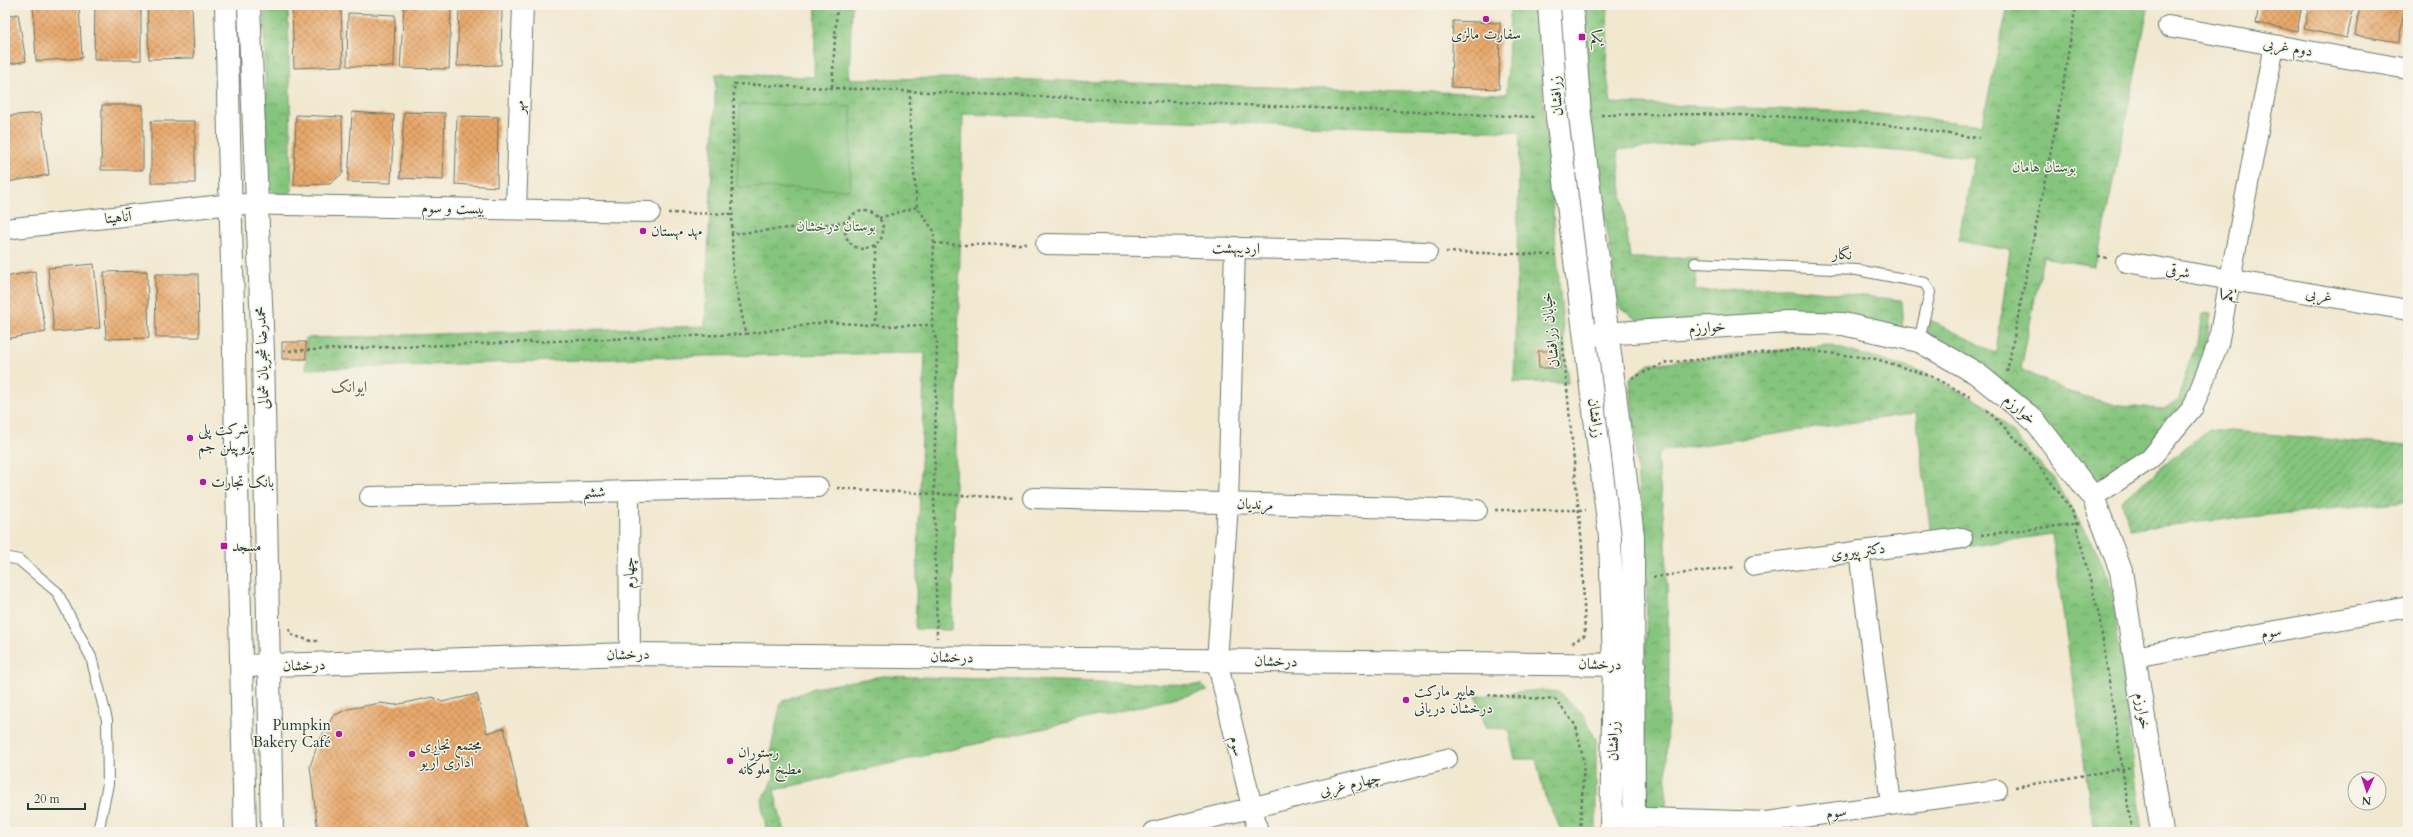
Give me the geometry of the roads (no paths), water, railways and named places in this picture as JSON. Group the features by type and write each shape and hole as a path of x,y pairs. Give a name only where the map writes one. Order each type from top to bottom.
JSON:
{"street":[{"name":"محمدرضا شجریان شمالی","path":"226,5 232,204 245,832"},
{"name":"محمدرضا شجریان شمالی","path":"249,5 255,204 263,352 272,832"},
{"name":"مهر","path":"516,209 523,5"},
{"name":"زرافشان","path":"1549,5 1557,118 1564,255 1586,335 1624,665 1634,824"},
{"name":"زرافشان","path":"1572,5 1580,116 1633,536 1633,579 1624,665 1612,824"},
{"name":"دوم غربی","path":"2168,26 2408,69"},
{"name":"یکم","path":"2093,497 2150,460 2193,407 2218,344 2274,45"},
{"name":"آناهیتا","path":"5,229 232,204 255,204"},
{"name":"بیست و سوم","path":"255,204 650,212"},
{"name":"اردیبهشت","path":"1046,244 1427,252"},
{"name":"سوم","path":"1235,248 1228,504 1217,660 1258,832"},
{"name":"شرقی","path":"2126,262 2230,280"},
{"name":"غربی","path":"2230,280 2408,310"},
{"name":"خوارزم","path":"1586,335 1787,322 1843,324 1919,341 1976,373 2034,420 2093,497 2121,571 2162,832"},
{"name":"ششم","path":"370,497 818,487"},
{"name":"چهارم","path":"629,491 630,654"},
{"name":"مرنديان","path":"1033,498 1477,510"},
{"name":"دکتر پیروی","path":"1755,565 1962,538"},
{"path":"1859,551 1892,804"},
{"name":"سوم","path":"2134,657 2408,607"},
{"name":"درخشان","path":"242,666 630,654 937,656 1624,665"},
{"name":"چهارم غربی","path":"1154,832 1447,759"},
{"name":"سوم","path":"1612,824 1766,822 1997,790"}],"lane":[{"name":"نگار","path":"1695,263 1857,270 1926,283 1930,292 1919,341"},
{"path":"5,557 18,560 57,592 91,657 107,720 108,784 98,832"}],"place":[{"name":"سفارت مالزی","path":"1486,19"},
{"name":"یکم","path":"1582,37"},
{"name":"مهد مهستان","path":"643,231"},
{"name":"شرکت پلی پروپیلن جم","path":"190,438"},
{"name":"بانک تجارت","path":"203,482"},
{"name":"مسجد","path":"224,546"},
{"name":"هایپر مارکت درخشان دریانی","path":"1406,700"},
{"name":"Pumpkin Bakery Café","path":"339,734"},
{"name":"مجتمع تجاری اداری آريو","path":"412,754"},
{"name":"رستوران مطبخ ملوکانه","path":"730,761"}],"district":[{"name":"ایوانک","path":"349,386"}],"park label":[{"name":"بوستان هامان","path":"2044,167"},
{"name":"بوستان درخشان","path":"836,226"}]}
